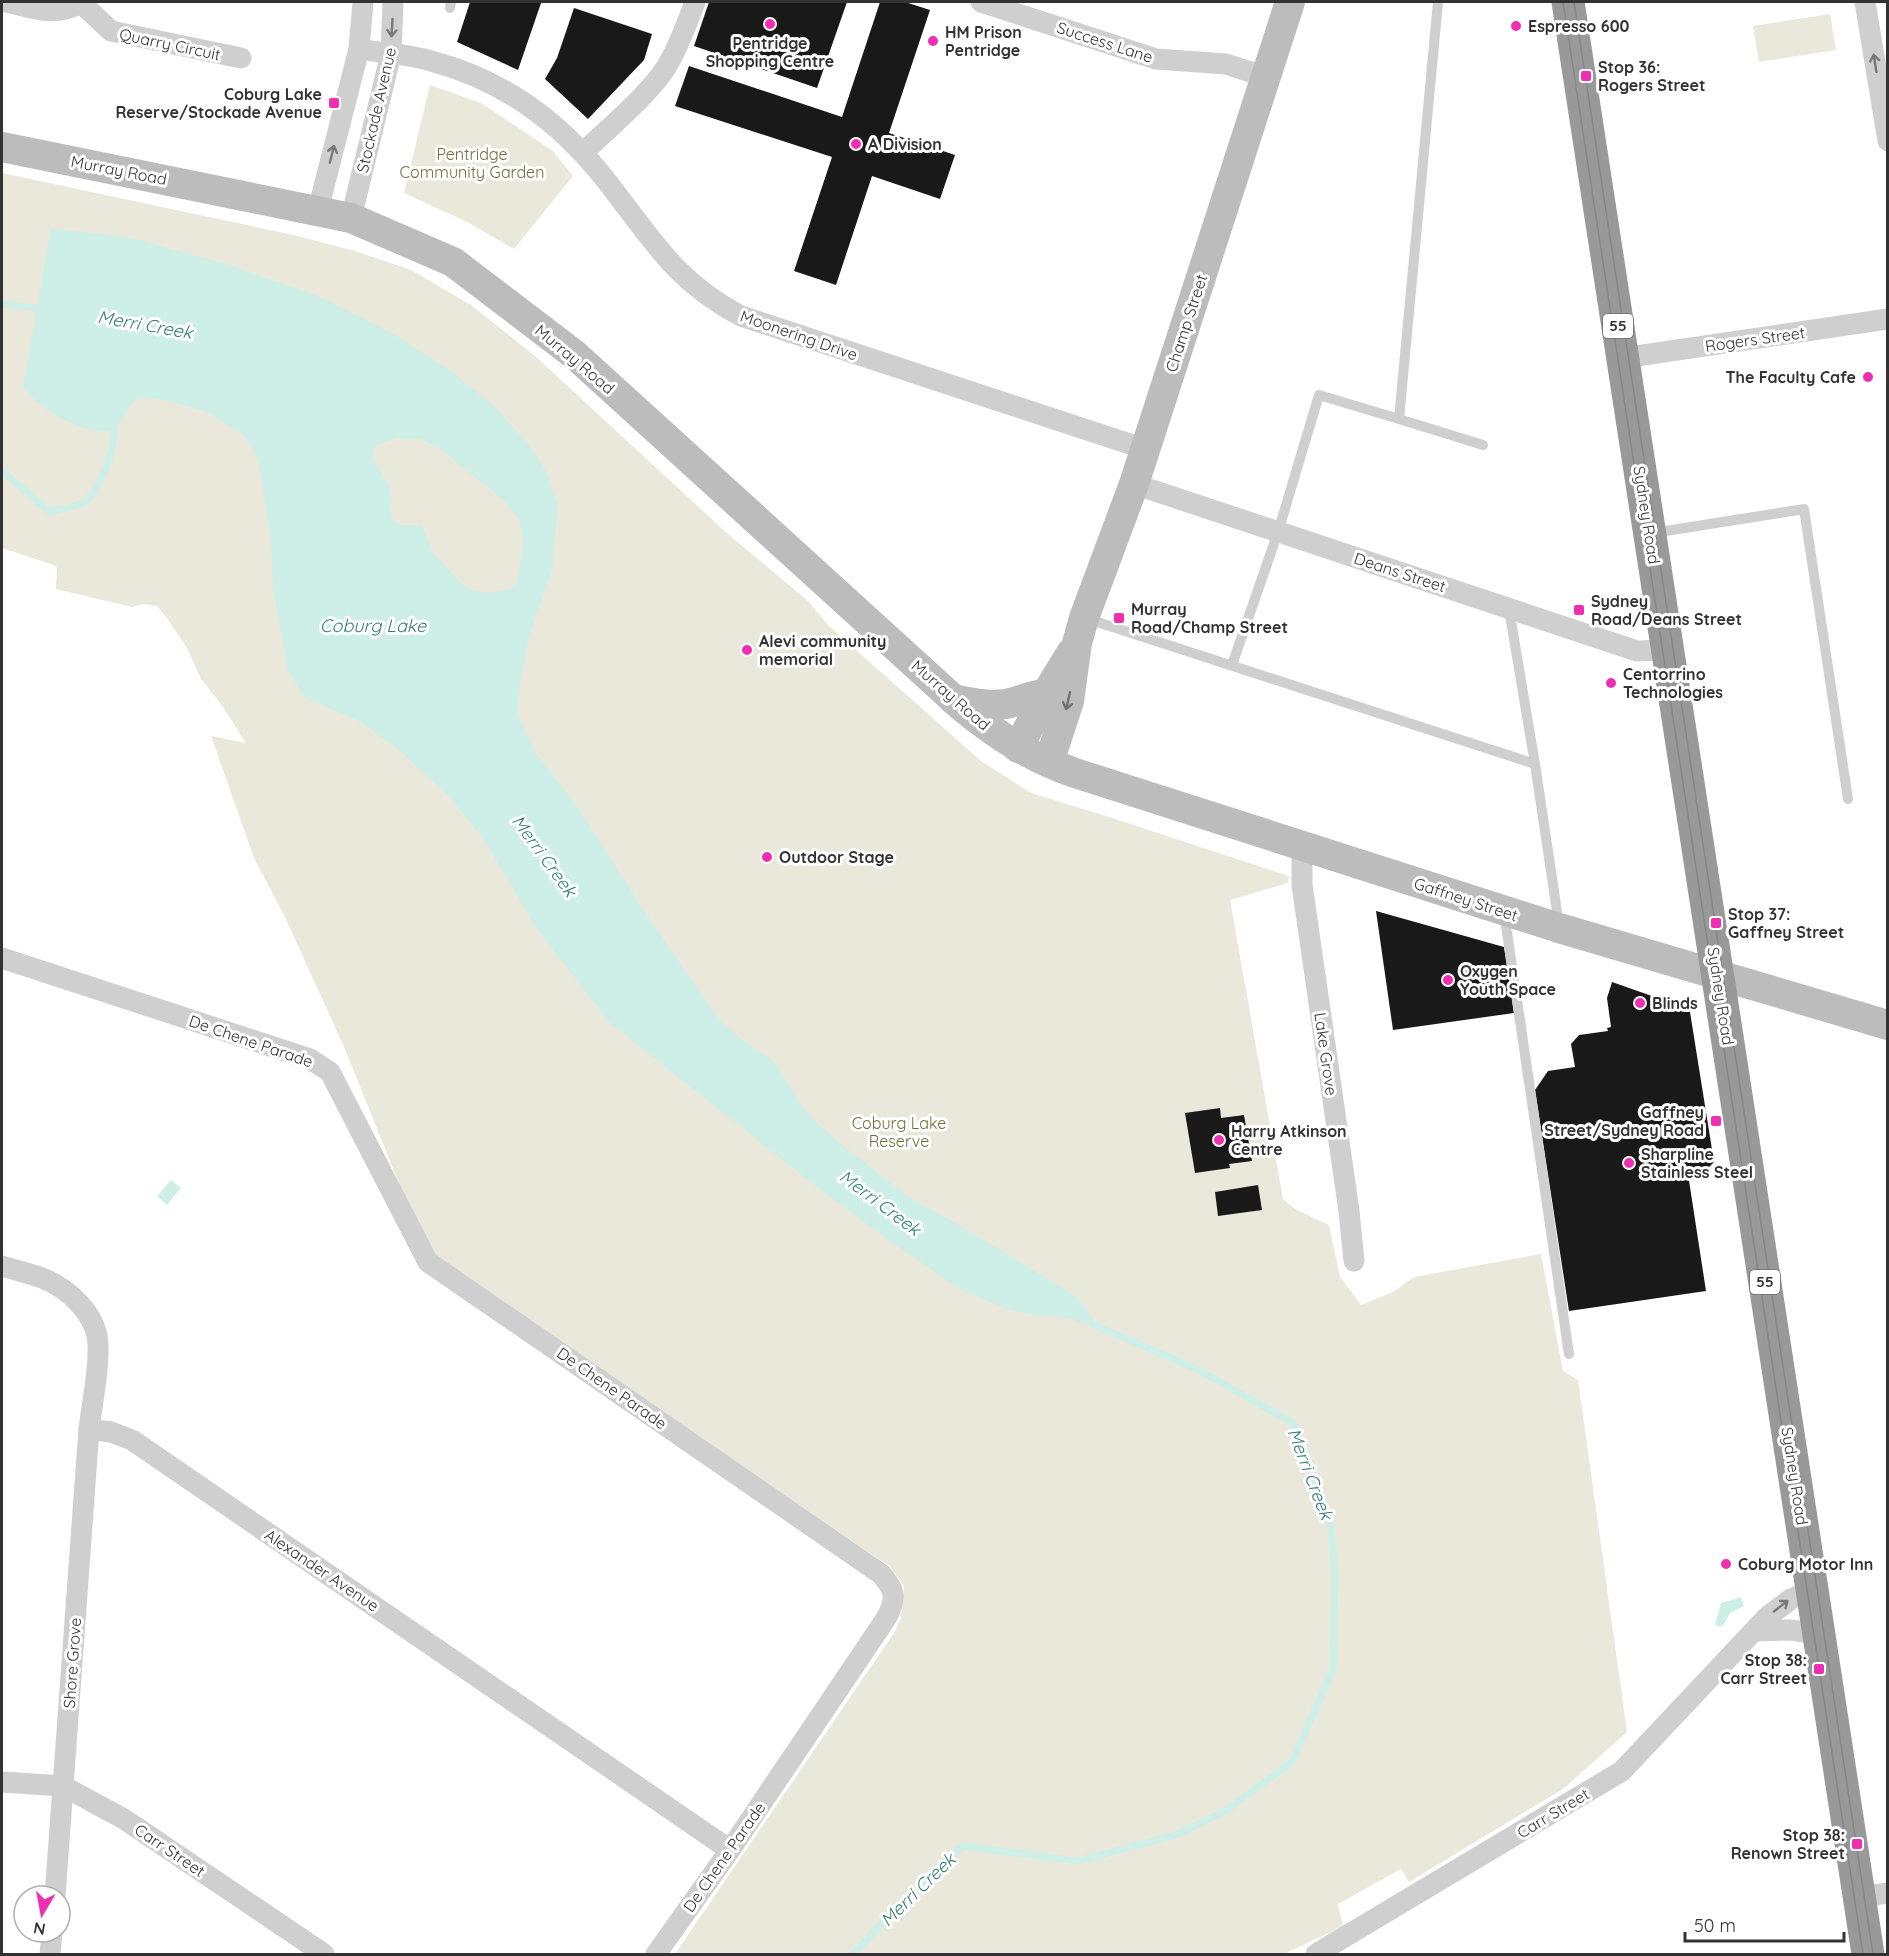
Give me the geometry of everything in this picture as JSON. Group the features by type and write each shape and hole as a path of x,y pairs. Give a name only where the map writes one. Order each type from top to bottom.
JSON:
{"highway":[{"name":"Sydney Road","path":"1568,2 1819,1634 1873,1895 1868,1954"}],"main road":[{"name":"Champ Street","path":"1017,748 1081,631 1134,484 1290,2"},
{"name":"Murray Road","path":"2,147 351,218 453,262 575,355 953,699 1017,748 1049,762"},
{"name":"Champ Street","path":"1049,762 1069,701 1081,631"},
{"path":"953,699 975,704 1003,704 1037,694 1046,694"},
{"name":"Gaffney Street","path":"1049,762 1070,771 1503,911 1887,1025"}],"street":[{"name":"Quarry Circuit","path":"6,2 53,12 68,10 82,2 111,32 241,58"},
{"name":"Stockade Avenue","path":"318,210 359,49 363,2"},
{"name":"Stockade Avenue","path":"351,218 391,54 393,2"},
{"path":"583,153 650,87 667,67 678,46 694,2"},
{"name":"Success Lane","path":"981,2 1156,59 1226,64 1266,77"},
{"path":"1865,2 1887,141"},
{"name":"Moonering Drive","path":"359,49 430,60 477,76 517,97 542,115 583,153 675,269 696,288 733,312 1145,449"},
{"name":"Rogers Street","path":"1623,358 1887,319"},
{"name":"Deans Street","path":"1134,484 1637,651 1668,650"},
{"name":"Lake Grove","path":"1302,846 1302,885 1349,1211 1354,1261"},
{"name":"De Chene Parade","path":"2,958 309,1059 330,1072 428,1262 881,1574 893,1588 893,1605 887,1617 730,1850 656,1954"},
{"path":"2,1266 43,1278 68,1293 95,1326 98,1345 89,1429"},
{"name":"Alexander Avenue","path":"89,1429 111,1432 132,1440 730,1850"},
{"name":"Shore Grove","path":"56,1884 89,1429"},
{"name":"Carr Street","path":"1316,1954 1348,1946 1622,1771 1780,1605 1812,1590"},
{"path":"1756,1631 1782,1630 1819,1634"},
{"name":"Carr Street","path":"2,1782 63,1786 124,1818 324,1954"}],"lane":[{"path":"1399,419 1438,2"},
{"path":"1232,665 1278,532 1319,395 1483,445"},
{"path":"1650,534 1804,509 1848,799"},
{"path":"1508,608 1535,764 1559,928"},
{"path":"1081,631 1232,665 1535,764"},
{"path":"1503,911 1569,1354"}],"green space":[{"path":"1830,14 1836,50 1759,62 1753,26"},
{"name":"Pentridge Community Garden","path":"430,85 481,103 553,151 573,176 514,249 469,223 404,193"},
{"name":"Coburg Lake Reserve","path":"2,173 298,236 358,252 411,270 471,305 535,356 728,534 808,601 827,624 981,761 1031,793 1289,876 1288,883 1230,900 1283,1199 1295,1209 1329,1225 1340,1277 1361,1305 1393,1292 1414,1277 1541,1254 1563,1371 1578,1380 1627,1732 1563,1789 1409,1882 1401,1869 1338,1904 1343,1926 1284,1954 675,1954 894,1633 901,1618 904,1586 889,1566 425,1248 345,1049 285,917 254,858 211,736 246,743 221,704 201,679 187,648 157,606 144,604 132,607 56,589 57,566 2,548"}],"water":[{"name":"Coburg Lake","path":"51,228 132,238 230,265 318,296 392,333 452,372 493,405 529,445 545,470 558,504 552,569 528,641 519,689 518,715 536,753 579,809 640,905 717,1017 740,1038 772,1060 809,1116 907,1196 1077,1297 1099,1327 1067,1318 1010,1310 963,1291 891,1242 813,1184 610,1023 534,925 485,841 450,797 400,751 359,721 305,698 288,670 273,589 271,538 258,459 245,436 207,412 144,397 133,402 114,431 88,429 52,413 23,387","holes":["399,438 420,439 439,448 505,501 519,520 524,540 517,582 509,590 486,593 471,590 459,581 433,553 422,525 402,525 393,521 390,488 376,465 374,450 376,445"]},
{"path":"171,1180 181,1188 167,1205 157,1196"},
{"path":"1741,1597 1744,1606 1730,1613 1723,1626 1715,1625 1721,1603"}],"building":[{"path":"470,2 541,3 518,70 457,42"},
{"name":"Pentridge Shopping Centre","path":"709,2 847,2 817,88 694,46"},
{"name":"A Division","path":"880,2 905,2 930,10 889,133 955,155 940,199 872,176 836,285 794,271 832,157 675,106 689,66 842,117"},
{"path":"574,8 652,34 644,60 588,119 545,79 557,58"},
{"name":"Oxygen Youth Space","path":"1376,911 1504,947 1514,1013 1393,1030"},
{"name":"Sharpline Stainless Steel","path":"1612,982 1686,1008 1690,1012 1714,1162 1709,1170 1688,1174 1706,1291 1569,1311 1535,1090 1548,1071 1575,1067 1571,1044 1579,1035 1608,1031 1607,1028 1611,1027 1607,998"},
{"name":"Harry Atkinson Centre","path":"1220,1108 1221,1118 1244,1115 1252,1161 1229,1164 1230,1168 1195,1173 1185,1113"},
{"path":"1258,1185 1262,1210 1218,1216 1215,1192"}],"waterway":[{"name":"Merri Creek","path":"2,304 44,309"},
{"path":"2,471 50,512 82,503 95,490 105,470 112,449 114,431"},
{"name":"Merri Creek","path":"853,1954 913,1891 963,1846 1078,1861 1176,1835 1227,1810 1292,1762 1333,1669 1335,1572 1330,1518 1293,1423 1197,1369 1092,1324"}],"tram line":[{"path":"1563,2 1863,1954"},
{"path":"1574,2 1873,1954"}],"place":[{"name":"Pentridge Shopping Centre","path":"770,24"},
{"name":"Espresso 600","path":"1516,26"},
{"name":"HM Prison Pentridge","path":"933,41"},
{"name":"Stop 36: Rogers Street","path":"1586,76"},
{"name":"Coburg Lake Reserve/Stockade Avenue","path":"334,103"},
{"name":"A Division","path":"856,144"},
{"name":"The Faculty Cafe","path":"1868,377"},
{"name":"Sydney Road/Deans Street","path":"1579,610"},
{"name":"Murray Road/Champ Street","path":"1119,618"},
{"name":"Alevi community memorial","path":"747,650"},
{"name":"Centorrino Technologies","path":"1611,683"},
{"name":"Outdoor Stage","path":"767,857"},
{"name":"Stop 37: Gaffney Street","path":"1716,923"},
{"name":"Oxygen Youth Space","path":"1448,980"},
{"name":"Blinds","path":"1640,1003"},
{"name":"Gaffney Street/Sydney Road","path":"1716,1121"},
{"name":"Harry Atkinson Centre","path":"1219,1140"},
{"name":"Sharpline Stainless Steel","path":"1629,1163"},
{"name":"Coburg Motor Inn","path":"1726,1564"},
{"name":"Stop 38: Carr Street","path":"1819,1669"},
{"name":"Stop 38: Renown Street","path":"1857,1844"}]}
